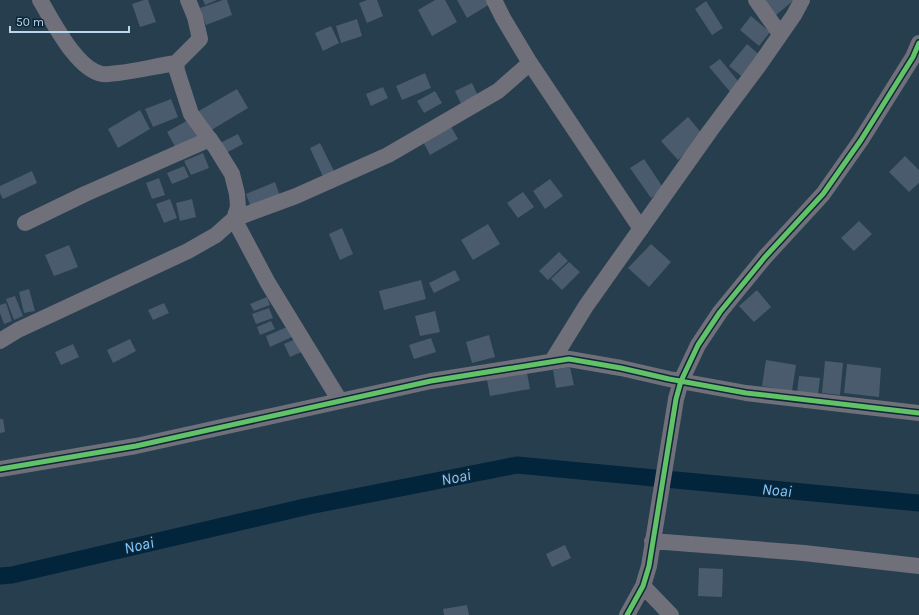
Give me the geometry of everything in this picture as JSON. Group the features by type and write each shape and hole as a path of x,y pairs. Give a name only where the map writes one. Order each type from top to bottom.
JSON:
{"street":[{"path":"40,0 65,42 78,58 91,70 103,74 131,72 176,62 200,39 195,17 188,0"},
{"path":"494,0 530,63 641,229"},
{"path":"756,0 780,34"},
{"path":"552,361 586,306 794,15 802,0"},
{"path":"627,615 643,586 649,566 676,399 681,381 698,345 720,312 765,257 823,194 861,140 913,57 919,43"},
{"path":"176,62 177,71 191,114 210,139 232,174 237,194 238,207 234,219 268,283 340,401"},
{"path":"0,340 18,330 188,251 216,235 234,219 296,196 388,155 498,90 530,63"},
{"path":"25,223 85,194 210,139"},
{"path":"0,469 136,446 431,381 569,359 746,393 919,414"},
{"path":"652,541 804,553 919,566"},
{"path":"643,586 671,615"}],"building":[{"path":"148,0 156,22 140,27 132,4"},
{"path":"203,0 217,0 205,5"},
{"path":"227,0 232,15 206,25 200,8"},
{"path":"367,0 377,0 383,16 367,23 359,3"},
{"path":"435,0 445,0 457,22 432,36 418,10"},
{"path":"457,0 488,0 490,4 467,18"},
{"path":"766,0 794,0 775,16 763,3"},
{"path":"706,1 723,28 712,35 695,9"},
{"path":"751,16 770,32 759,46 740,30"},
{"path":"357,19 362,36 341,43 336,26"},
{"path":"331,26 339,43 323,51 315,33"},
{"path":"747,44 762,57 745,79 729,66"},
{"path":"720,59 742,86 732,94 709,67"},
{"path":"425,73 431,88 402,100 396,86"},
{"path":"472,83 480,100 463,108 455,91"},
{"path":"383,87 388,98 371,106 366,94"},
{"path":"237,89 248,108 208,132 197,112"},
{"path":"435,91 442,103 424,113 417,101"},
{"path":"171,99 178,117 153,127 145,109"},
{"path":"140,110 150,129 118,148 108,129"},
{"path":"688,117 704,136 678,160 661,141"},
{"path":"190,119 202,138 178,152 167,132"},
{"path":"449,123 458,139 430,155 421,138"},
{"path":"238,134 243,144 226,153 220,143"},
{"path":"320,143 336,175 325,181 310,148"},
{"path":"203,153 209,168 191,175 184,161"},
{"path":"905,156 919,170 919,183 909,192 889,172"},
{"path":"644,159 664,189 651,198 630,168"},
{"path":"184,166 189,177 172,184 167,173"},
{"path":"32,171 37,183 3,199 0,193 0,186"},
{"path":"159,178 165,195 152,199 146,183"},
{"path":"550,179 563,196 545,209 533,191"},
{"path":"275,182 280,196 251,208 246,194"},
{"path":"523,192 534,207 518,218 507,203"},
{"path":"170,199 177,218 164,223 156,204"},
{"path":"192,199 196,217 180,221 176,203"},
{"path":"859,221 872,234 854,251 841,238"},
{"path":"488,224 500,244 473,260 461,240"},
{"path":"342,228 353,254 340,260 329,234"},
{"path":"651,244 671,262 649,287 628,268"},
{"path":"69,245 78,267 54,276 45,255"},
{"path":"559,252 568,261 548,280 539,271"},
{"path":"569,262 580,272 562,290 551,279"},
{"path":"455,270 460,280 434,293 429,283"},
{"path":"421,280 426,299 384,310 379,291"},
{"path":"29,289 35,311 24,313 19,292"},
{"path":"757,290 771,307 754,322 739,306"},
{"path":"15,296 23,316 14,320 6,299"},
{"path":"267,297 270,305 254,311 250,304"},
{"path":"6,303 12,321 4,324 0,313 0,305"},
{"path":"164,303 169,313 153,320 148,310"},
{"path":"269,308 273,318 256,324 252,314"},
{"path":"435,311 440,332 420,336 415,316"},
{"path":"271,321 275,329 260,335 257,327"},
{"path":"287,327 292,337 270,347 266,336"},
{"path":"489,335 495,357 472,363 466,342"},
{"path":"300,337 306,350 290,357 284,344"},
{"path":"431,338 436,352 414,359 409,345"},
{"path":"130,339 136,351 113,363 107,350"},
{"path":"73,344 79,357 61,365 55,352"},
{"path":"766,360 796,365 792,391 762,386"},
{"path":"825,361 843,363 840,395 822,393"},
{"path":"847,364 881,368 879,397 844,393"},
{"path":"570,367 574,385 556,388 553,370"},
{"path":"527,373 530,389 490,396 487,380"},
{"path":"799,376 820,378 818,395 797,393"},
{"path":"0,419 3,419 5,432 0,433"},
{"path":"565,545 571,558 552,567 546,554"},
{"path":"699,568 723,569 722,597 698,596"},
{"path":"467,605 469,615 444,615 443,609"}],"waterway":[{"name":"Noai","path":"0,576 12,575 309,506 517,465 919,503"}],"cycle path":[{"path":"627,615 643,586 649,566 676,399 681,381 698,345 720,312 765,257 823,194 861,140 913,57 919,43"},
{"path":"0,469 136,446 431,381 569,359 746,393 919,413"}]}
